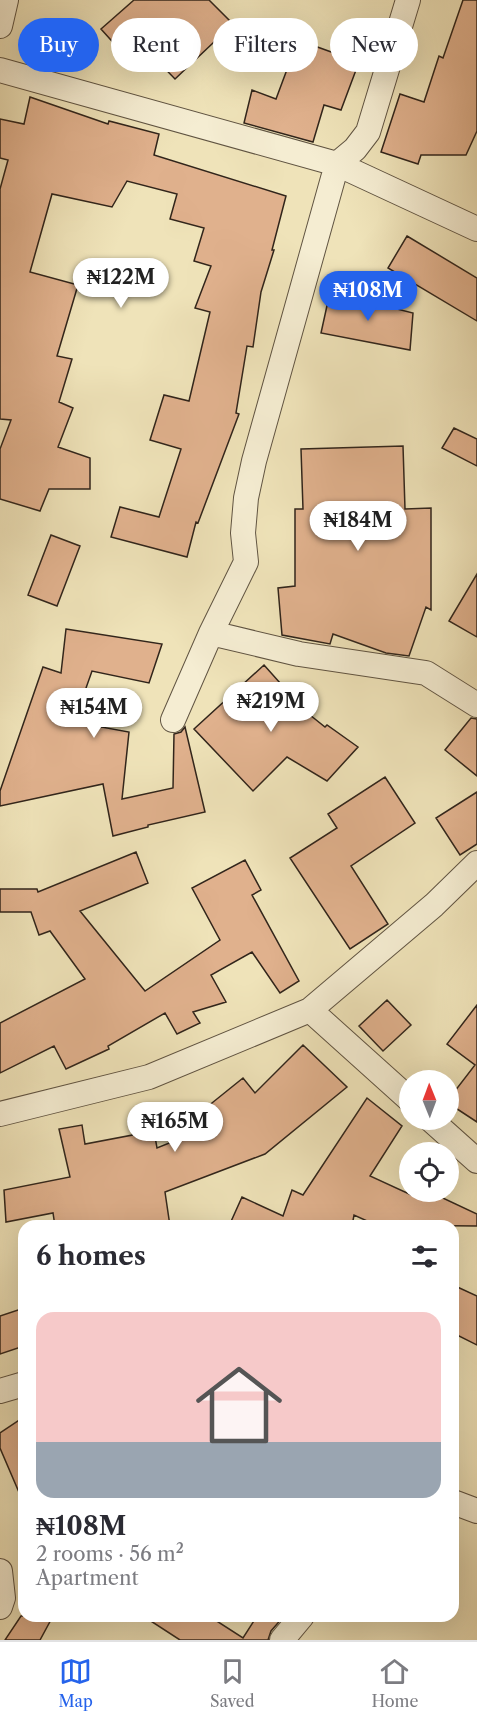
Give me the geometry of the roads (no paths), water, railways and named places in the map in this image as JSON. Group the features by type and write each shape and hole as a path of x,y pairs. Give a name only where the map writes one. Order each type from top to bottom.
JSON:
{"street":[{"path":"0,26 6,0"},
{"path":"173,720 211,633 246,562 243,533 254,461 337,164 355,149 368,132 408,0"},
{"path":"0,70 337,164 477,228"},
{"path":"211,633 299,654 426,672 477,705"},
{"path":"0,1114 149,1077 310,1010 434,906 477,863"},
{"path":"310,1010 399,1090"},
{"path":"442,1130 477,1161"},
{"path":"0,1391 18,1386"},
{"path":"459,1504 477,1511"},
{"path":"0,1571 3,1599 0,1607"},
{"path":"282,1640 297,1622"}]}
